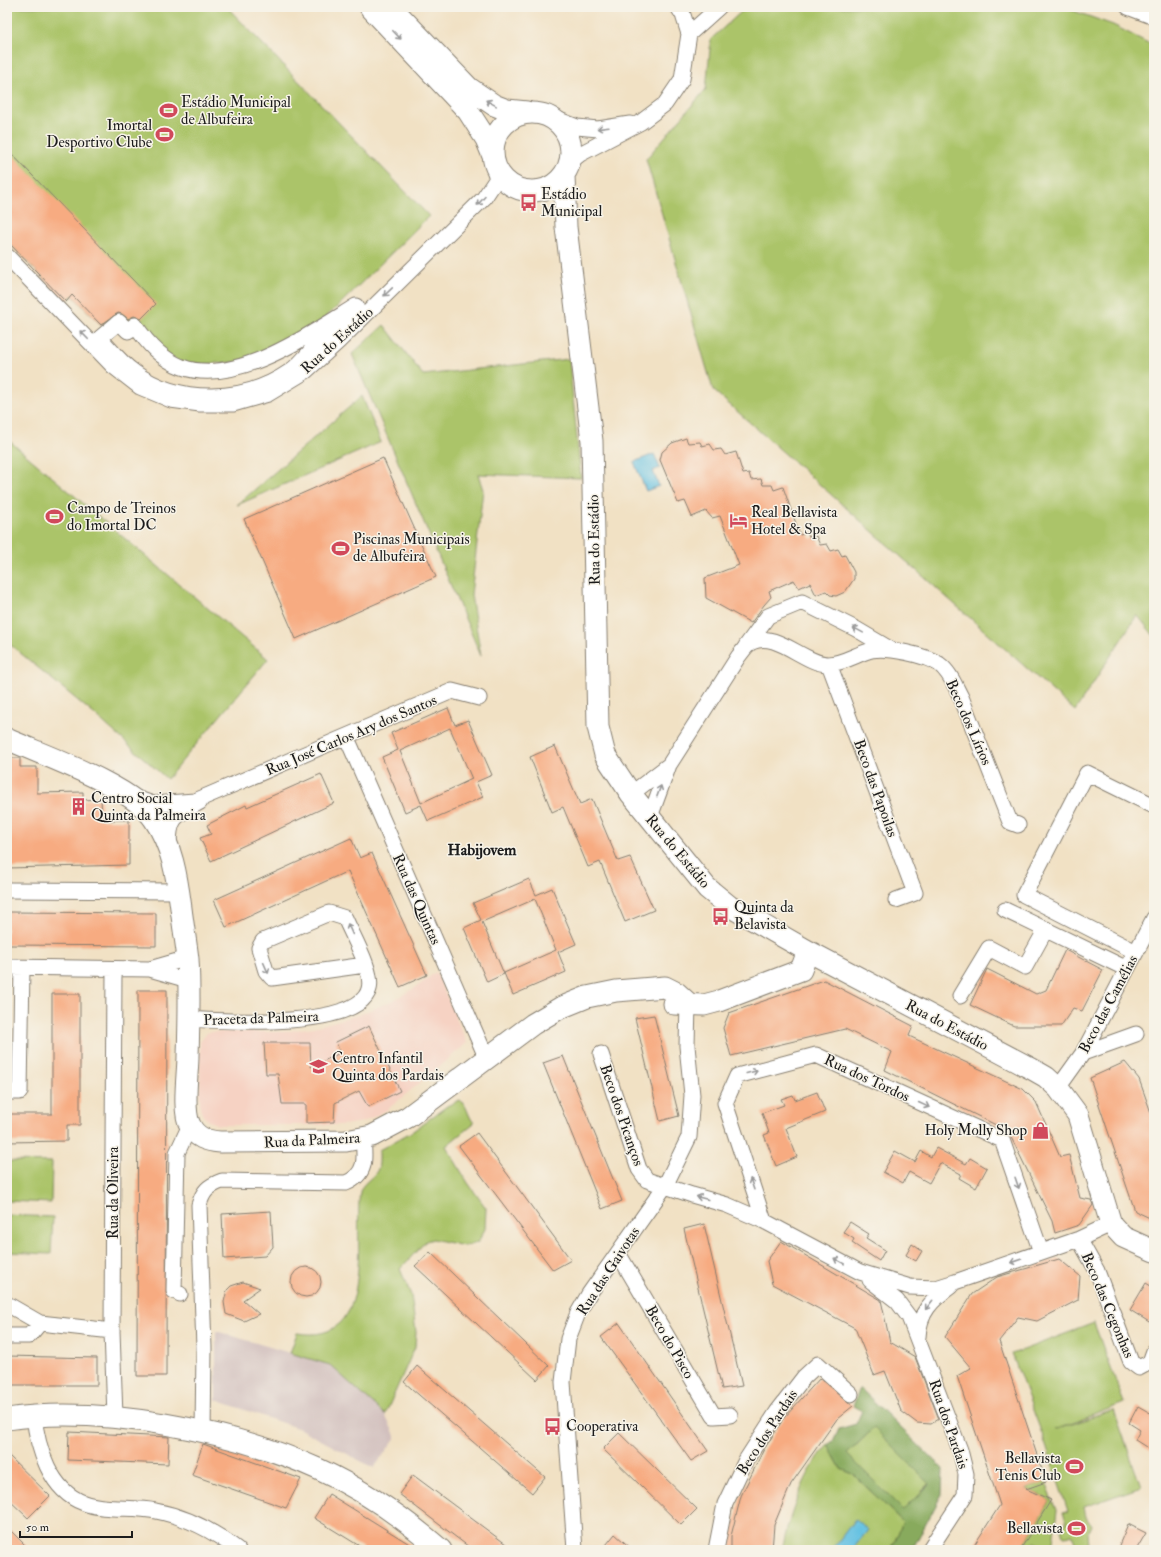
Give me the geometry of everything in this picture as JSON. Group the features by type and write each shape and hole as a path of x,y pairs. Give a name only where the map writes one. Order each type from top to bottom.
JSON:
{"street":[{"path":"370,7 468,111 486,139 499,175 512,186 531,191 546,201 566,227"},
{"path":"391,7 468,88 494,105 507,110 538,112 577,127 598,129 641,122"},
{"path":"531,191 541,190 554,185 580,154 641,122 665,104 682,79 689,34 683,15 678,7"},
{"path":"689,34 719,7"},
{"path":"1128,7 1154,17"},
{"name":"Rua do Estádio","path":"7,256 113,366 140,387 171,400 200,404 233,404 268,394 306,371 484,198 496,180 492,148 499,130 508,120 528,112"},
{"name":"Rua do Estádio","path":"554,118 563,126 568,134 572,147 568,168 566,227 592,441 598,727 605,755 631,794 707,888 724,902 808,951 1032,1069 1058,1088 1078,1115 1111,1224 1123,1237 1154,1251"},
{"path":"356,306 322,338 305,359 290,372 271,383 248,391 225,396 200,396 179,393 156,386 134,372 100,338 118,322 128,331 135,324 146,342 162,356 182,367 198,370 221,369 246,365 269,356 356,306"},
{"path":"650,817 669,766 738,657 768,616 802,602 856,629 891,650"},
{"path":"738,657 751,642 762,638 777,643 817,662 829,664 872,650 891,650"},
{"name":"Beco dos Lírios","path":"891,650 929,659 940,665 952,679 961,697 1010,822 1018,825"},
{"name":"Beco das Papoilas","path":"829,664 915,893 896,900"},
{"name":"Rua José Carlos Ary dos Santos","path":"7,739 106,783 128,795 153,804 196,801 347,738 452,691 479,698"},
{"name":"Rua das Quintas","path":"347,738 487,1060"},
{"path":"631,794 669,766"},
{"path":"1136,952 1024,895 1087,773 1154,806"},
{"name":"Rua José Carlos Ary dos Santos","path":"169,847 169,830 173,818 224,790"},
{"path":"128,795 144,807 155,819 169,847 179,891 188,958 189,1019 187,1110 190,1125 177,1154 174,1291 180,1294"},
{"path":"7,890 179,891"},
{"path":"1005,910 1126,969"},
{"name":"Praceta da Palmeira","path":"189,1019 230,1021 300,1020 336,1014 361,1004 369,990 370,979 366,965 345,918 329,913 263,941 259,948 266,971 272,978 366,965"},
{"name":"Beco das Camélias","path":"1058,1088 1083,1053 1126,969 1152,925"},
{"path":"960,996 989,948 1025,967 1046,929"},
{"name":"Rua da Palmeira","path":"190,1125 197,1135 207,1141 220,1142 346,1141 363,1138 390,1128 408,1117 534,1024 560,1008 587,997 616,991 640,989 672,1004 688,1003 704,1005 719,1001 801,970 808,951"},
{"path":"150,969 188,958"},
{"path":"7,967 150,969 188,980"},
{"path":"7,1092 20,1092 22,968"},
{"name":"Rua da Oliveira","path":"114,968 112,1331 114,1417"},
{"name":"Rua das Gaivotas","path":"575,1550 562,1382 568,1339 578,1313 589,1294 665,1186 689,1137 692,1095 687,1046 688,1003"},
{"path":"1083,1053 1136,1034"},
{"name":"Beco dos Picanços","path":"601,1054 639,1169 647,1180 665,1186"},
{"name":"Rua dos Tordos","path":"764,1221 725,1103 737,1076 816,1054 1002,1140 1041,1252"},
{"path":"203,1432 204,1348 199,1205 203,1192 210,1185 222,1181 346,1184 356,1179 362,1169 365,1157 363,1138"},
{"path":"665,1186 727,1205 764,1221 860,1272 910,1287 936,1288 1079,1239 1111,1224"},
{"name":"Beco das Cegonhas","path":"1079,1239 1097,1272 1131,1362 1139,1368 1150,1362 1153,1348"},
{"name":"Beco do Pisco","path":"618,1253 714,1416 730,1415"},
{"name":"Rua dos Pardais","path":"860,1272 897,1301 909,1317 960,1450 966,1474 965,1495 929,1550"},
{"path":"918,1338 918,1325 924,1312 934,1299 955,1282"},
{"path":"7,1304 40,1323 112,1331"},
{"path":"7,1336 30,1336 40,1323"},
{"name":"Beco dos Pardais","path":"716,1550 725,1504 746,1460 777,1412 804,1377 818,1364 851,1394"},
{"path":"7,1419 34,1415 114,1417 203,1432 282,1454 319,1470 368,1497 410,1523 441,1550"},
{"path":"34,1415 36,1435 50,1472 62,1490 84,1503 155,1511 179,1517 202,1526 238,1550"}],"shaded area":[{"name":"Centro Infantil Quinta dos Pardais","path":"436,972 467,1043 387,1110 363,1122 343,1125 218,1125 209,1121 203,1116 200,1108 200,1042 208,1032 285,1032 318,1026 358,1015 392,1001 418,986"},
{"path":"216,1331 330,1365 385,1415 396,1437 374,1468 300,1429 216,1400"}],"green space":[{"name":"Estádio Municipal de Albufeira","path":"7,7 227,7 429,216 318,324 298,337 237,362 184,365 128,331 113,316 102,326 73,296 66,302 7,241"},
{"path":"750,7 1063,7 1113,25 1154,46 1154,636 1137,615 1075,711 713,390 646,159 706,89 711,39 741,12"},
{"path":"384,325 423,375 569,359 581,478 478,474 483,490 471,595 481,656 352,354"},
{"path":"362,396 381,442 237,505"},
{"name":"Campo de Treinos do Imortal DC","path":"7,439 268,659 167,779 94,714 7,642"},
{"path":"460,1100 465,1105 474,1123 446,1146 468,1183 486,1208 485,1229 478,1242 464,1246 433,1239 426,1241 400,1269 411,1295 416,1332 415,1347 385,1415 330,1365 290,1353 297,1333 323,1333 340,1323 351,1306 356,1285 358,1261 360,1192 363,1186 378,1169 379,1150 413,1131 447,1106"},
{"path":"7,1161 52,1162 51,1203 7,1201"},
{"path":"7,1215 53,1217 51,1254 7,1252"},
{"path":"1094,1323 1124,1403 1055,1430 1114,1410 1141,1487 1084,1507 1086,1517 1091,1525 1088,1532 1089,1544 1078,1550 1072,1535 1064,1536 1061,1525 1067,1522 1063,1513 1068,1511 1042,1434 1012,1354"},
{"path":"860,1388 943,1469 942,1494 912,1550 891,1550 903,1522 853,1474 841,1469 828,1445 834,1440 839,1429 856,1424 862,1411 853,1406","holes":["874,1428 930,1484 903,1510 847,1454"]},
{"path":"874,1428 930,1483 903,1511 847,1454"},
{"path":"828,1445 841,1469 853,1474 903,1522 891,1550 782,1550 793,1509 799,1494 819,1456"},
{"path":"1046,1482 1057,1510 1052,1550 1035,1542 1029,1550 1020,1550 1051,1500 1026,1489"}],"water":[{"path":"654,454 660,468 653,471 659,486 646,491 634,462"},
{"path":"855,1519 868,1530 852,1550 832,1550"}],"building":[{"path":"7,149 156,304 141,319 134,316 128,319 122,314 118,313 101,325 72,295 66,302 7,241"},
{"path":"686,438 688,443 700,442 702,446 710,444 714,450 721,449 725,455 736,452 743,474 749,473 751,480 761,479 763,485 772,485 774,490 783,487 800,535 807,533 811,539 816,536 820,545 827,544 831,551 838,549 842,556 845,555 854,572 854,579 845,592 836,596 830,595 826,591 816,595 810,583 799,588 794,580 769,591 771,597 751,623 706,598 705,578 739,565 720,516 712,518 706,511 692,517 685,501 678,503 660,460 662,452 672,443"},
{"name":"Piscinas Municipais de Albufeira","path":"383,458 436,577 296,639 244,519"},
{"path":"448,708 455,725 468,720 492,775 476,782 483,797 428,821 421,805 405,812 382,757 398,750 391,733","holes":["450,728 472,779 421,803 400,751"]},
{"path":"555,746 580,804 592,799 618,861 630,857 654,910 625,922 600,862 588,867 563,807 552,812 530,757"},
{"name":"Centro Social Quinta da Palmeira","path":"7,758 20,758 20,767 37,767 37,793 83,792 83,800 101,799 102,820 129,820 129,865 7,868"},
{"path":"321,774 334,803 211,861 200,838 211,834 207,825 246,805 247,807"},
{"path":"351,838 360,858 372,853 427,975 400,987 348,871 226,927 214,900"},
{"path":"529,879 536,895 552,888 576,944 558,952 566,972 513,995 504,973 556,950 535,899 482,922 504,974 487,982 464,928 481,920 473,903"},
{"path":"7,912 156,913 156,946 7,945"},
{"path":"1065,950 1103,970 1082,1011 1073,1008 1061,1026 1014,1026 970,1005 987,969 1036,994 1046,990"},
{"path":"824,980 913,1026 909,1036 1023,1089 1036,1102 1060,1157 1069,1155 1080,1198 1091,1200 1093,1205 1079,1225 1055,1233 1052,1221 1008,1131 885,1070 892,1052 845,1029 731,1056 723,1028 729,1013"},
{"path":"138,990 167,990 166,1376 137,1376"},
{"path":"52,994 80,994 80,1125 67,1125 67,1141 7,1142 7,1114 52,1114"},
{"path":"654,1015 679,1116 660,1121 635,1018"},
{"path":"369,1026 400,1091 368,1107 359,1091 335,1103 334,1122 306,1123 306,1104 282,1104 278,1074 266,1074 264,1043 310,1043 311,1067 340,1053 336,1042"},
{"path":"563,1056 622,1201 602,1209 543,1063"},
{"path":"1125,1062 1139,1079 1154,1121 1154,1220 1135,1211 1090,1078"},
{"path":"817,1092 825,1112 786,1128 797,1157 776,1166 764,1135 769,1133 762,1113 784,1105 781,1099 793,1095 795,1100"},
{"path":"477,1133 571,1260 553,1270 459,1146"},
{"path":"936,1148 966,1164 970,1158 987,1168 976,1188 959,1178 961,1174 940,1163 929,1183 909,1172 903,1183 883,1172 895,1151 915,1162 921,1151 931,1157"},
{"path":"271,1211 273,1247 265,1256 224,1259 222,1214"},
{"path":"850,1222 869,1234 866,1238 885,1250 879,1261 852,1243 854,1239 843,1232"},
{"path":"704,1224 742,1386 722,1389 684,1229"},
{"path":"781,1241 881,1300 890,1342 915,1357 939,1419 931,1424 917,1423 901,1411 885,1371 874,1375 855,1328 772,1284 767,1261"},
{"path":"912,1244 922,1251 916,1261 906,1255"},
{"path":"430,1252 549,1366 537,1380 415,1266"},
{"path":"1059,1259 1080,1276 1078,1300 1037,1321 1018,1317 999,1341 1046,1482 1026,1489 1051,1500 1020,1550 971,1550 1000,1505 957,1376 971,1368 945,1337 972,1294 997,1277"},
{"path":"306,1267 317,1271 321,1282 317,1293 306,1297 295,1293 291,1282 295,1271"},
{"path":"243,1282 260,1288 243,1300 259,1314 244,1321 226,1314 224,1302 227,1290 231,1286"},
{"path":"1146,1283 1154,1288 1154,1325 1130,1310"},
{"path":"619,1323 708,1451 691,1461 601,1337"},
{"path":"7,1356 97,1358 97,1385 7,1385"},
{"path":"417,1366 545,1477 532,1493 404,1382"},
{"path":"820,1378 853,1406 837,1419 791,1484 774,1525 772,1550 731,1550 731,1536 741,1496 763,1451 784,1418"},
{"path":"1138,1406 1154,1415 1154,1452 1135,1440 1140,1430 1129,1423"},
{"path":"69,1432 169,1437 168,1464 68,1460"},
{"path":"619,1433 697,1509 681,1525 603,1449"},
{"path":"203,1444 301,1479 286,1508 192,1475"},
{"path":"7,1454 50,1496 28,1518 7,1498"},
{"path":"413,1475 514,1550 473,1550 399,1494"},
{"path":"329,1494 419,1550 366,1550 314,1518"},
{"path":"1128,1524 1146,1533 1136,1550 1117,1550"},
{"path":"7,1527 30,1550 7,1550"},
{"path":"615,1534 633,1550 602,1550"}],"place":[{"name":"Estádio Municipal de Albufeira","path":"168,111"},
{"name":"Imortal Desportivo Clube","path":"165,134"},
{"name":"Estádio Municipal","path":"528,203"},
{"name":"Campo de Treinos do Imortal DC","path":"54,517"},
{"name":"Real Bellavista Hotel & Spa","path":"738,521"},
{"name":"Piscinas Municipais de Albufeira","path":"340,548"},
{"name":"Centro Social Quinta da Palmeira","path":"78,807"},
{"name":"Quinta da Belavista","path":"721,916"},
{"name":"Centro Infantil Quinta dos Pardais","path":"319,1067"},
{"name":"Holy Molly Shop","path":"1040,1130"},
{"name":"Cooperativa","path":"553,1426"},
{"name":"Bellavista Tenis Club","path":"1074,1467"},
{"name":"Bellavista","path":"1076,1528"}],"district":[{"name":"Habijovem","path":"482,849"}]}
